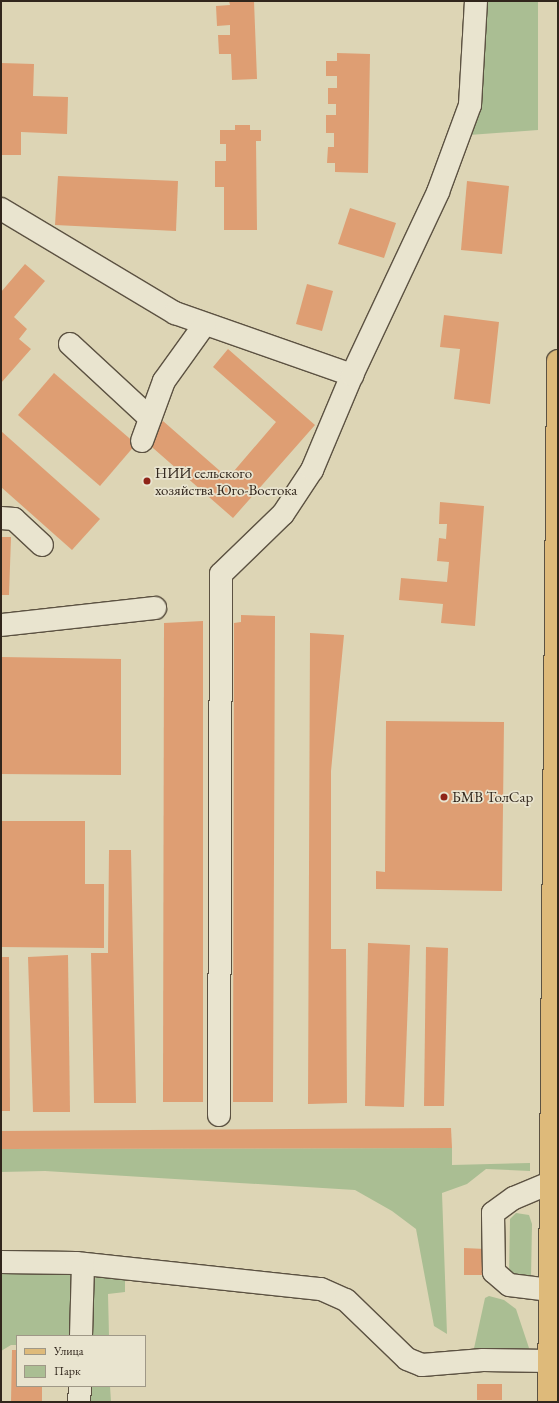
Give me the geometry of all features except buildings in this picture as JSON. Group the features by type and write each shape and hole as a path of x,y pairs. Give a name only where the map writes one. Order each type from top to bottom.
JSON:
{"main road":[{"path":"549,1402 558,361"}],"street":[{"path":"219,1115 221,574 283,514 312,470 352,375 438,192 462,132 470,105 476,1"},
{"path":"1,209 175,313 352,375"},
{"path":"142,441 164,381 205,324"},
{"path":"70,344 150,418"},
{"path":"1,518 14,519 42,545"},
{"path":"1,625 155,608"},
{"path":"550,1290 509,1285 494,1272 493,1213 514,1198 552,1182"},
{"path":"1,1262 83,1264 322,1289 346,1300 402,1355 422,1365 483,1360 549,1361"},
{"path":"81,1335 83,1264"},
{"path":"79,1402 80,1387"}],"green space":[{"path":"480,1 538,1 538,130 469,135"},
{"path":"452,1148 452,1165 530,1163 530,1171 486,1169 467,1184 442,1193 447,1334 434,1326 416,1229 392,1211 355,1190 45,1171 1,1172 1,1149"},
{"path":"516,1213 529,1215 532,1224 531,1278 509,1277 510,1219"},
{"path":"1,1270 61,1270 71,1275 74,1285 71,1335 16,1335 16,1345 11,1345 1,1351"},
{"path":"107,1272 125,1277 125,1292 108,1294 109,1335 89,1335 90,1301 94,1279"},
{"path":"489,1296 504,1300 516,1309 531,1354 473,1353 485,1298"},
{"path":"88,1387 110,1387 111,1402 88,1402"}],"place":[{"name":"НИИ сельского хозяйства Юго-Востока","path":"147,481"},
{"name":"БМВ ТолСар","path":"444,797"}]}
